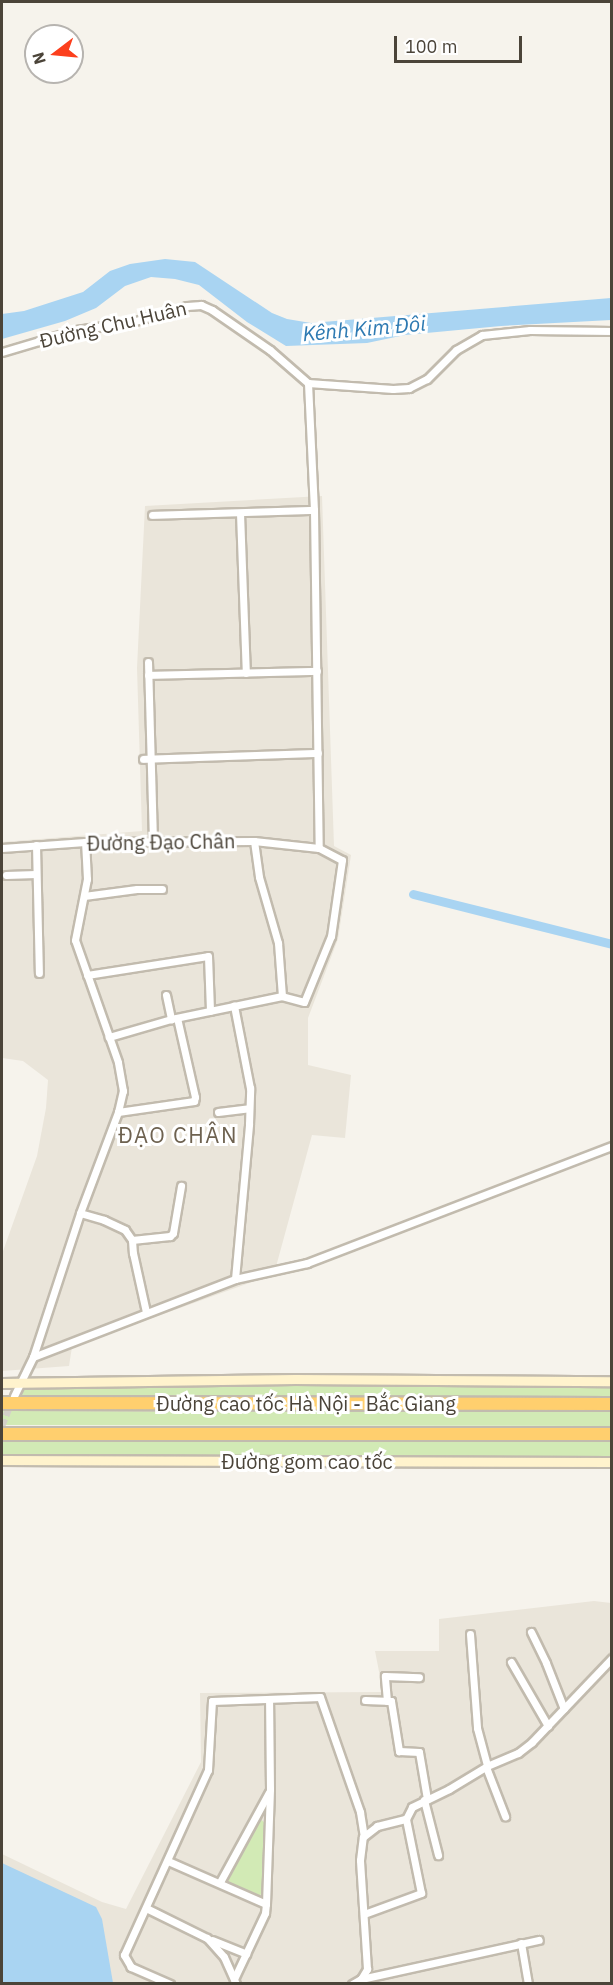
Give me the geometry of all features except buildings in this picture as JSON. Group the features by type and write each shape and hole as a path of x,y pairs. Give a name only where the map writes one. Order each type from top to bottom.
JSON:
{"highway":[{"name":"Đường cao tốc Hà Nội - Bắc Giang","path":"2,1403 612,1404"},
{"name":"Đường cao tốc Hà Nội - Bắc Giang","path":"2,1434 612,1434"}],"main road":[{"path":"2,1383 261,1379 612,1381"},
{"name":"Đường gom cao tốc","path":"2,1460 612,1461"}],"street":[{"name":"Đường Chu Huân","path":"2,352 76,330 132,322 187,306 201,305 212,310 270,350 308,383"},
{"path":"109,1037 174,1019 282,996 304,1002 331,936 342,860 320,848 314,510 308,383 409,388 427,379 456,350 482,335 542,330 612,330"},
{"path":"152,515 314,510"},
{"path":"240,513 246,673"},
{"path":"148,662 147,759 153,842"},
{"path":"148,675 317,670"},
{"path":"147,759 318,753"},
{"path":"254,841 259,877 278,944 282,996"},
{"name":"Đường Đạo Chân","path":"2,848 85,842 254,841 320,848"},
{"path":"14,1396 33,1357 80,1213 118,1112 123,1091 122,1076 75,940 87,879 85,842"},
{"path":"36,845 39,973"},
{"path":"6,875 36,874"},
{"path":"84,896 137,889 162,889"},
{"path":"87,975 208,956 210,1011"},
{"path":"118,1112 194,1101 195,1097 166,995"},
{"path":"234,1006 250,1088 235,1279"},
{"path":"218,1112 249,1108"},
{"path":"33,1357 235,1279 307,1263 612,1146"},
{"path":"132,1240 170,1236 173,1233 181,1186"},
{"path":"80,1213 104,1220 125,1230 132,1240 132,1253 146,1312"},
{"path":"531,1632 564,1709"},
{"path":"470,1634 477,1728 487,1767 505,1816"},
{"path":"364,1914 421,1893 406,1819 412,1807 518,1753 548,1726 612,1658"},
{"path":"511,1662 548,1726"},
{"path":"387,1701 385,1676 419,1677"},
{"path":"170,1983 131,1967 126,1960 126,1951 208,1770 212,1701 320,1697 360,1812 364,1836 360,1860 367,1969 361,1979"},
{"path":"235,1981 265,1913 270,1789 269,1699"},
{"path":"365,1700 391,1701 399,1751 419,1752 438,1855"},
{"path":"220,1882 270,1789"},
{"path":"364,1836 377,1826 406,1819"},
{"path":"168,1861 266,1904"},
{"path":"146,1908 246,1954"},
{"path":"207,1938 224,1958 235,1981"},
{"path":"352,1983 361,1979 539,1940"},
{"path":"521,1943 528,1983"}],"shaded area":[{"path":"322,496 334,846 351,855 338,939 308,1018 308,1065 351,1075 345,1138 312,1135 274,1274 72,1347 69,1366 2,1371 2,1254 37,1156 46,1108 48,1080 23,1061 2,1058 2,842 142,831 137,668 145,506"},
{"path":"594,1601 611,1603 611,1983 2,1983 2,1854 102,1902 126,1909 201,1762 200,1693 383,1692 375,1651 439,1651 439,1619"}],"green space":[{"path":"612,1386 611,1399 284,1396 17,1398 16,1396 26,1388"},
{"path":"2,1411 611,1412 612,1426 2,1425"},
{"path":"2,1440 611,1441 612,1456 3,1456"},
{"path":"259,1818 265,1823 264,1888 260,1896 230,1884 228,1878"}],"water":[{"name":"Kênh Kim Đôi","path":"165,259 195,262 272,313 287,319 311,323 611,298 611,320 501,326 405,335 367,343 286,346 247,322 199,285 175,279 151,277 125,286 96,308 65,321 2,339 2,314 24,311 83,292 110,271 130,264"},
{"path":"2,1863 96,1907 102,1919 113,1983 2,1983"}],"waterway":[{"path":"413,894 612,944"}],"tunnel":[{"path":"2,1425 11,1403"}],"district":[{"name":"ĐẠO CHÂN","path":"178,1135"}]}
